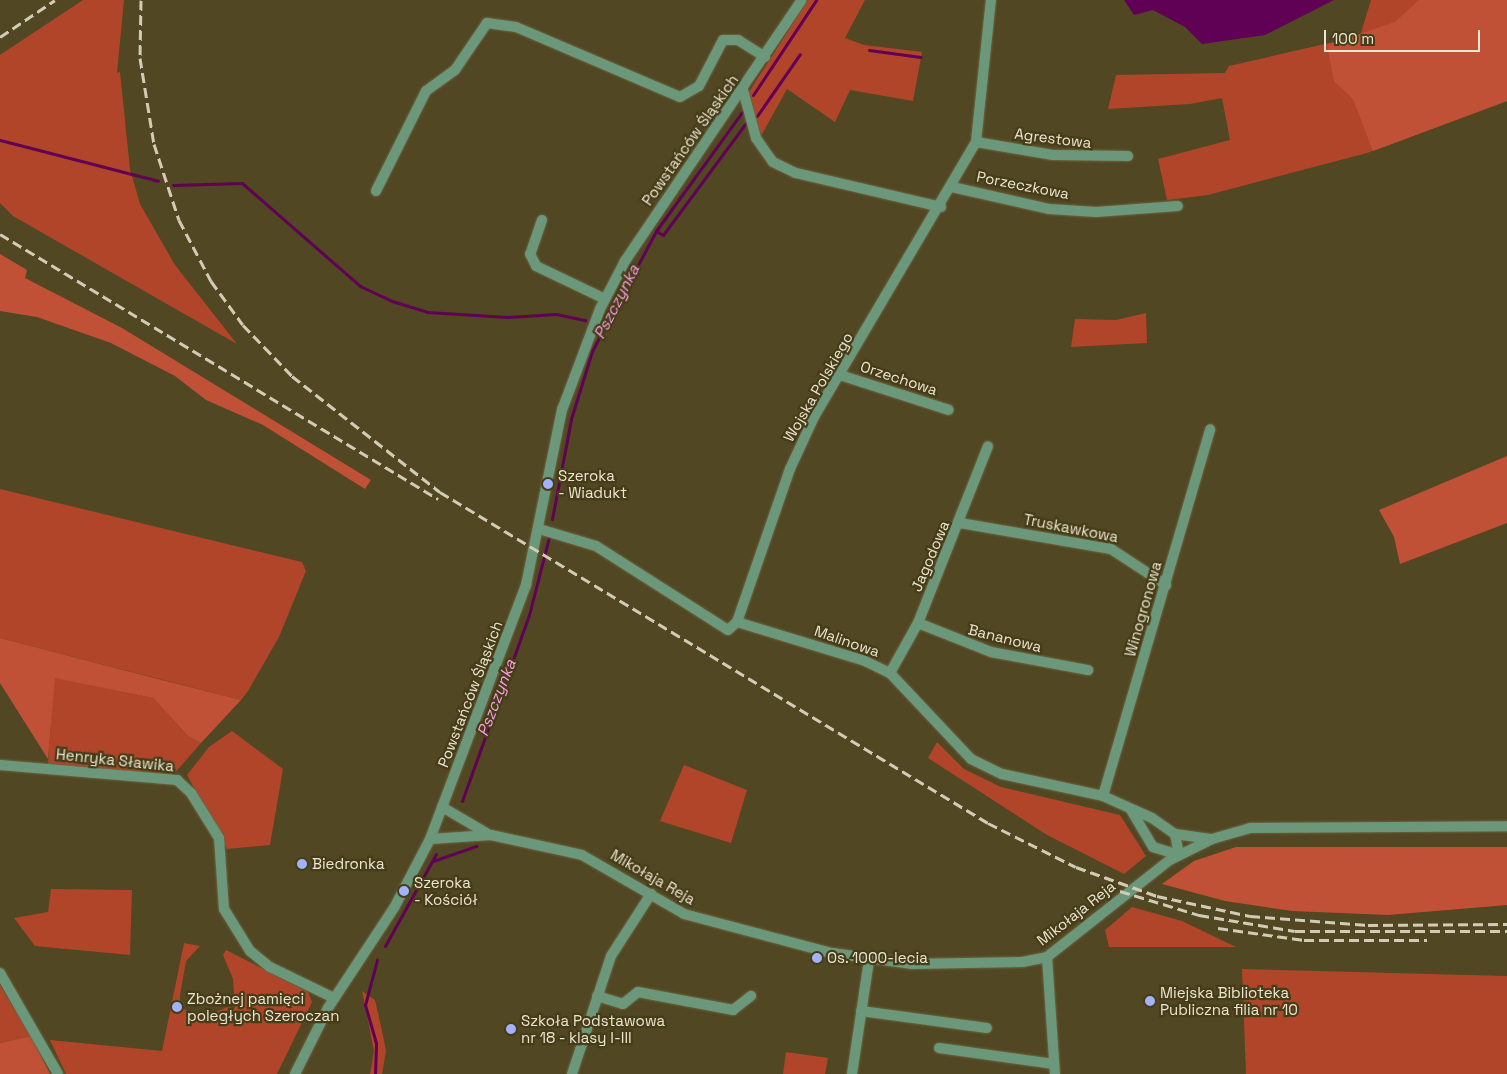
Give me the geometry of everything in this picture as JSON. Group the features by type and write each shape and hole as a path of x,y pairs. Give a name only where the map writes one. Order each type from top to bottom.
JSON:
{"street":[{"name":"Powstańców Śląskich","path":"295,1074 334,998 394,908 430,839 500,663 526,585 540,529 562,410 605,299 625,261 766,57 802,0"},
{"name":"Wojska Polskiego","path":"737,622 790,469 840,375 941,207 976,142 991,0"},
{"path":"376,191 426,91 455,70 487,23 516,27 680,97 699,86 723,40 738,40 766,57"},
{"path":"743,90 756,138 773,162 796,173 941,207"},
{"name":"Agrestowa","path":"976,142 1053,155 1128,156"},
{"name":"Porzeczkowa","path":"952,187 1049,208 1096,212 1178,206"},
{"path":"542,220 530,254 536,266 605,299"},
{"name":"Orzechowa","path":"840,375 949,410"},
{"name":"Winogronowa","path":"1103,796 1210,429"},
{"name":"Jagodowa","path":"890,673 918,623 960,523 988,446"},
{"name":"Truskawkowa","path":"960,523 1111,548 1166,584"},
{"name":"Malinowa","path":"540,529 596,546 728,630 737,622 865,661 890,673 954,744 977,762 1014,777 1103,796 1176,834"},
{"name":"Bananowa","path":"918,623 991,652 1088,670"},
{"name":"Henryka Sławika","path":"0,765 176,780 191,793 219,838 224,909 250,951 270,968 334,998"},
{"name":"Mikołaja Reja","path":"442,807 491,835"},
{"path":"1131,810 1153,847 1152,872"},
{"name":"Mikołaja Reja","path":"430,839 491,835 582,854 684,914 723,927 869,960 912,964 1022,962 1047,957 1152,872 1212,839 1250,828 1507,826"},
{"path":"1153,847 1179,856 1176,834 1212,839"},
{"path":"572,1074 611,956 651,894"},
{"path":"939,1048 1054,1069 1047,957"},
{"path":"852,1074 869,960"},
{"path":"0,973 58,1074"},
{"path":"598,996 623,1004 638,992 715,1010 733,1010 751,996"},
{"path":"861,1012 988,1028"}],"shaded area":[{"path":"83,0 124,0 117,73 120,72 130,169 140,204 175,265 237,344 13,216 0,203 0,55"},
{"path":"808,0 865,0 845,38 864,45 922,52 913,101 850,90 835,122 787,89 761,136 749,92"},
{"path":"1124,0 1334,0 1265,35 1202,44 1185,27 1153,10 1134,15"},
{"path":"1371,0 1507,0 1507,101 1367,153 1208,195 1167,200 1158,159 1230,140 1222,98 1190,104 1108,109 1116,75 1225,73 1229,66 1360,36"},
{"path":"1419,0 1507,0 1507,101 1373,151 1353,99 1334,81 1327,45 1395,22"},
{"path":"0,254 27,270 25,278 122,328 371,480 365,489 263,425 206,400 175,376 111,343 37,317 0,311"},
{"path":"1146,313 1147,343 1071,347 1075,319 1116,320"},
{"path":"1507,456 1507,523 1400,564 1394,537 1379,510"},
{"path":"0,489 302,562 306,571 279,637 241,700 0,638"},
{"path":"0,638 241,700 201,743 188,736 153,698 55,678 48,759 0,683"},
{"path":"54,677 153,698 188,736 201,743 173,775 48,764"},
{"path":"232,731 283,769 270,845 227,849 187,775 209,747"},
{"path":"937,742 964,769 1001,787 1120,815 1146,856 1124,874 1047,835 928,758"},
{"path":"684,765 747,790 731,843 660,821"},
{"path":"1236,847 1507,847 1507,905 1388,915 1292,911 1225,901 1162,884 1194,861"},
{"path":"51,889 132,890 130,955 35,946 14,918 48,912"},
{"path":"1132,907 1182,921 1236,947 1109,947 1105,930"},
{"path":"184,943 200,946 186,961 180,995 180,1007 196,1015 196,1021 227,1007 235,1008 233,979 223,955 226,950 308,992 312,1002 277,1074 66,1074 50,1040 162,1051"},
{"path":"1242,969 1507,976 1507,1074 1246,1074"},
{"path":"0,985 31,1036 0,1043"},
{"path":"362,991 375,1000 386,1051 382,1074 370,1074 374,1051"},
{"path":"31,1036 50,1074 0,1074 0,1043"},
{"path":"786,1052 828,1058 825,1074 783,1074"}],"waterway":[{"name":"Pszczynka","path":"753,95 816,0"},
{"path":"869,50 921,57"},
{"path":"757,116 800,54"},
{"name":"Pszczynka","path":"552,519 571,419 592,351 656,231 742,112"},
{"path":"656,231 663,235 746,123"},
{"path":"0,140 158,181"},
{"path":"173,185 242,183 360,286 392,301 427,312 508,317 556,314 585,320"},
{"name":"Pszczynka","path":"462,801 529,615 549,537"},
{"path":"433,861 476,846"},
{"name":"Pszczynka","path":"385,946 436,854"},
{"name":"Pszczynka","path":"375,1074 376,1043 365,1005 377,960"}],"railway":[{"path":"0,37 55,0"},
{"path":"141,0 140,58 154,144 179,220 211,281 243,325 292,376 440,492 988,823 1076,867 1157,896 1250,916 1368,925 1507,924"},
{"path":"0,234 438,499"},
{"path":"1120,891 1199,915 1295,931 1507,931"},
{"path":"1218,928 1304,940 1427,940"}],"place":[{"name":"Szeroka - Wiadukt","path":"548,484"},
{"name":"Biedronka","path":"302,864"},
{"name":"Szeroka - Kościół","path":"404,891"},
{"name":"Os. 1000-lecia","path":"817,958"},
{"name":"Miejska Biblioteka Publiczna filia nr 10","path":"1150,1001"},
{"name":"Zbożnej pamięci poległych Szeroczan","path":"177,1007"},
{"name":"Szkoła Podstawowa nr 18 - klasy I-III","path":"511,1029"}]}
